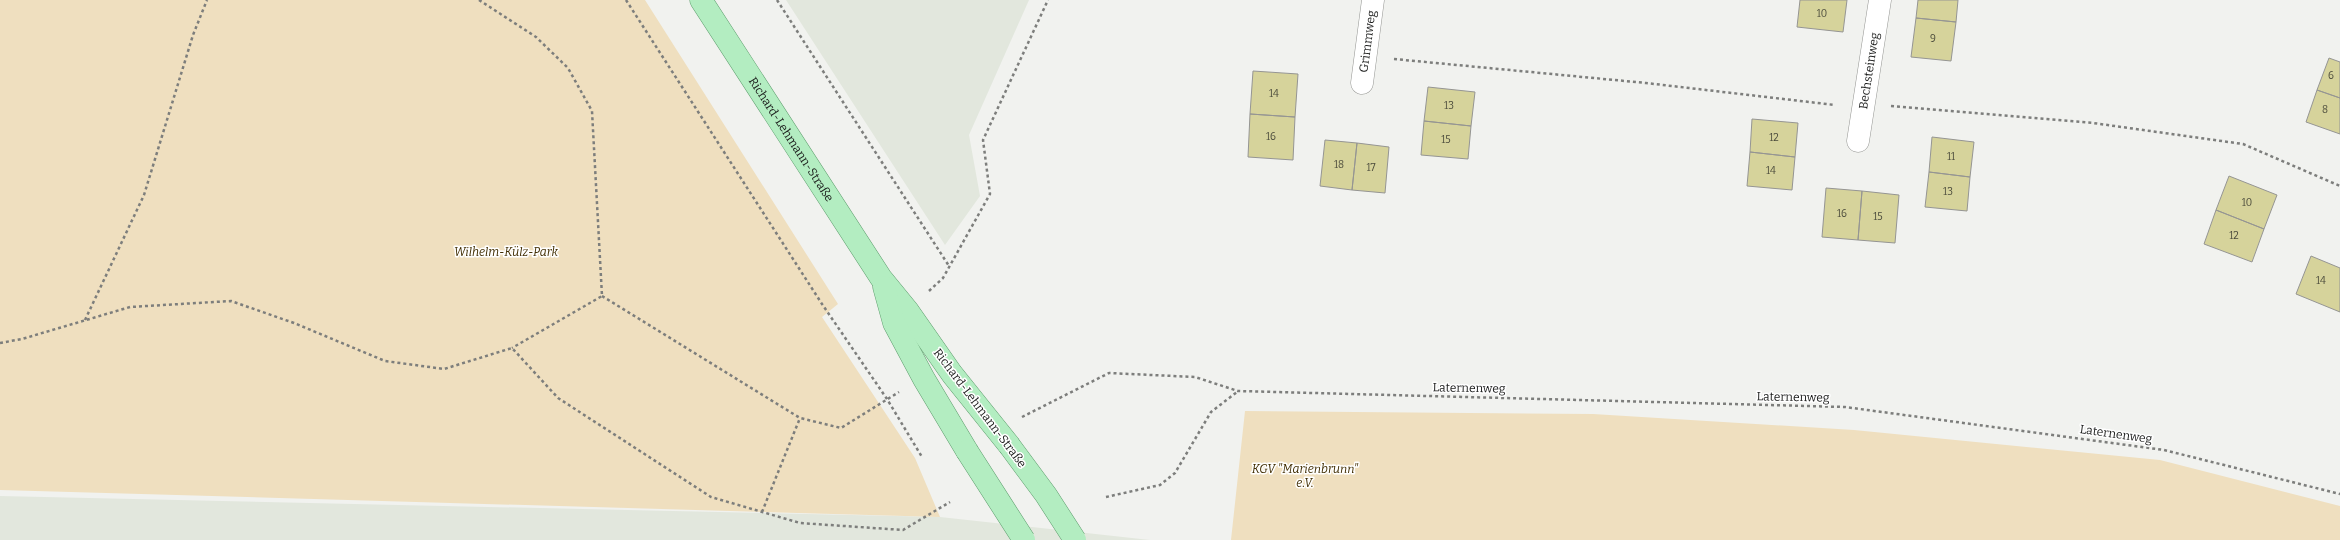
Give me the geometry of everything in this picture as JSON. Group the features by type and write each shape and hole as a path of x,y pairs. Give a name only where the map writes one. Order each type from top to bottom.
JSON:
{"main road":[{"name":"Richard-Lehmann-Straße","path":"700,0 881,278 908,311 952,374 1046,495 1075,540"},
{"name":"Richard-Lehmann-Straße","path":"881,278 894,323 924,379 967,451 1024,540"}],"street":[{"name":"Grimmweg","path":"1362,83 1373,0"},
{"name":"Bechsteinweg","path":"1858,141 1880,0"}],"path":[{"path":"84,320 144,195 193,35 207,0"},
{"path":"479,0 536,37 568,68 592,111 602,296"},
{"path":"626,0 822,304 887,399 922,457"},
{"path":"777,0 949,266"},
{"path":"908,311 943,278 990,194 983,140 1048,0"},
{"path":"1366,56 1864,106 2093,123 2243,144 2340,186"},
{"path":"0,342 22,339 130,307 231,301 294,322 385,361 444,369 512,348 602,296"},
{"path":"602,296 800,418 841,428 887,399 924,379"},
{"path":"512,348 558,398 711,497 800,523 902,530 950,502"},
{"name":"Laternenweg","path":"1003,438 1109,373 1195,377 1238,391 1845,407 2164,450 2340,494"},
{"path":"1106,497 1160,485 1175,473 1211,412 1238,391"},
{"path":"762,512 800,418"}],"shaded area":[{"path":"786,0 1029,0 969,135 980,196 945,245"},
{"path":"0,496 940,517 1150,540 0,540"}],"green space":[{"name":"Wilhelm-Külz-Park","path":"0,0 645,0 838,304 822,317 915,458 940,517 0,490"},
{"name":"KGV \"Marienbrunn\" e.V.","path":"1245,411 1593,414 1854,430 2160,460 2340,506 2340,540 1231,540"}],"building":[{"path":"1800,0 1847,0 1843,32 1797,27"},
{"path":"1918,0 1958,0 1956,22 1916,18"},
{"path":"1916,18 1956,22 1951,61 1911,57"},
{"path":"2329,58 2340,62 2340,98 2317,90"},
{"path":"1253,71 1298,74 1295,117 1250,114"},
{"path":"1428,87 1475,92 1471,126 1424,121"},
{"path":"2317,90 2340,98 2340,134 2306,122"},
{"path":"1250,114 1295,117 1293,160 1248,157"},
{"path":"1752,119 1798,123 1795,157 1750,152"},
{"path":"1424,121 1471,126 1468,159 1421,155"},
{"path":"1932,137 1974,142 1970,177 1929,172"},
{"path":"1325,140 1357,143 1352,190 1320,186"},
{"path":"1357,143 1389,147 1385,193 1352,190"},
{"path":"1750,152 1795,157 1792,190 1747,186"},
{"path":"1929,172 1970,177 1967,211 1925,207"},
{"path":"2229,176 2277,195 2264,229 2216,210"},
{"path":"1826,188 1862,191 1858,240 1822,237"},
{"path":"1862,191 1899,195 1895,243 1858,240"},
{"path":"2216,210 2264,229 2252,262 2204,244"},
{"path":"2311,256 2340,268 2340,312 2296,294"}]}
